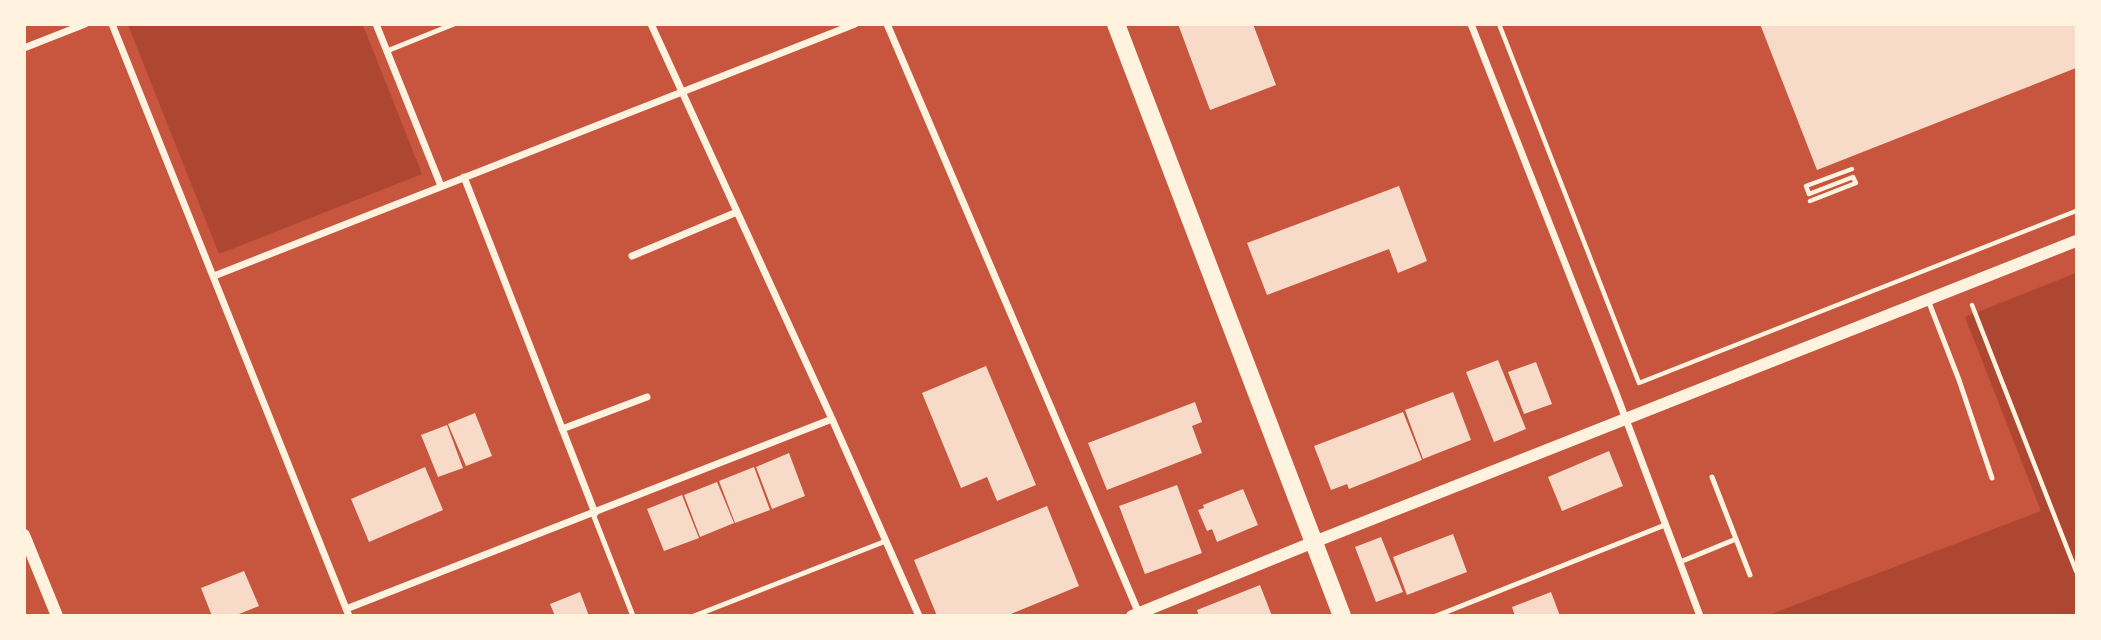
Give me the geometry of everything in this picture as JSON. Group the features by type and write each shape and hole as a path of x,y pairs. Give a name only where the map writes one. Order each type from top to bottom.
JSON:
{"main road":[{"path":"1116,24 1342,615"}],"street":[{"path":"24,48 85,24"},
{"path":"112,24 348,612 832,419"},
{"path":"376,24 441,186"},
{"path":"650,24 919,615"},
{"path":"214,276 855,24"},
{"path":"887,24 1137,615 1314,542 2077,241"},
{"path":"1471,24 1700,615"},
{"path":"464,177 594,514"},
{"path":"632,256 737,212"},
{"path":"562,429 647,397"},
{"path":"24,535 57,615"}],"lane":[{"path":"387,51 454,24"},
{"path":"1928,300 1959,380 1992,478"},
{"path":"1712,477 1750,575"},
{"path":"594,514 633,615"},
{"path":"1436,615 1665,525"},
{"path":"1680,562 1736,539"},
{"path":"694,615 886,541"}],"path":[{"path":"1499,24 1648,410"},
{"path":"1810,201 1856,183 1853,177 1809,194 1806,186 1852,169"},
{"path":"1639,383 2077,211"},
{"path":"1964,286 2077,571"}],"shaded area":[{"path":"128,25 363,25 422,174 219,254"},
{"path":"2076,273 2076,615 1766,616 2041,511 1965,317"}],"building":[{"path":"1178,24 1253,24 1276,85 1210,110"},
{"path":"1760,24 2076,24 2076,68 1817,170"},
{"path":"1399,186 1427,261 1398,273 1389,249 1267,295 1247,243"},
{"path":"1498,360 1526,429 1494,442 1466,372"},
{"path":"1536,362 1552,404 1524,414 1508,372"},
{"path":"986,366 1036,485 997,501 987,477 961,488 922,393"},
{"path":"1453,392 1471,440 1423,459 1405,410"},
{"path":"1195,402 1202,422 1192,426 1202,453 1107,490 1088,443"},
{"path":"1403,412 1422,460 1349,489 1347,484 1331,490 1314,446"},
{"path":"475,413 492,456 466,466 448,424"},
{"path":"447,425 463,468 438,477 421,435"},
{"path":"1609,451 1623,486 1562,511 1548,477"},
{"path":"789,453 805,496 772,509 756,467"},
{"path":"425,467 443,510 369,542 351,499"},
{"path":"754,467 770,510 735,523 719,481"},
{"path":"717,482 734,523 700,537 684,495"},
{"path":"1177,485 1202,553 1145,574 1119,506"},
{"path":"1243,489 1258,525 1217,542 1212,529 1207,531 1198,510 1204,508 1203,505"},
{"path":"682,495 699,538 664,551 647,509"},
{"path":"1047,506 1079,586 1006,616 937,616 914,560"},
{"path":"1453,534 1467,572 1407,595 1393,557"},
{"path":"1381,537 1403,592 1376,602 1355,547"},
{"path":"244,571 259,606 234,616 212,616 201,588"},
{"path":"1260,585 1272,616 1199,616 1197,610"},
{"path":"580,592 589,616 555,616 550,604"},
{"path":"1551,592 1560,616 1515,616 1512,607"}]}
